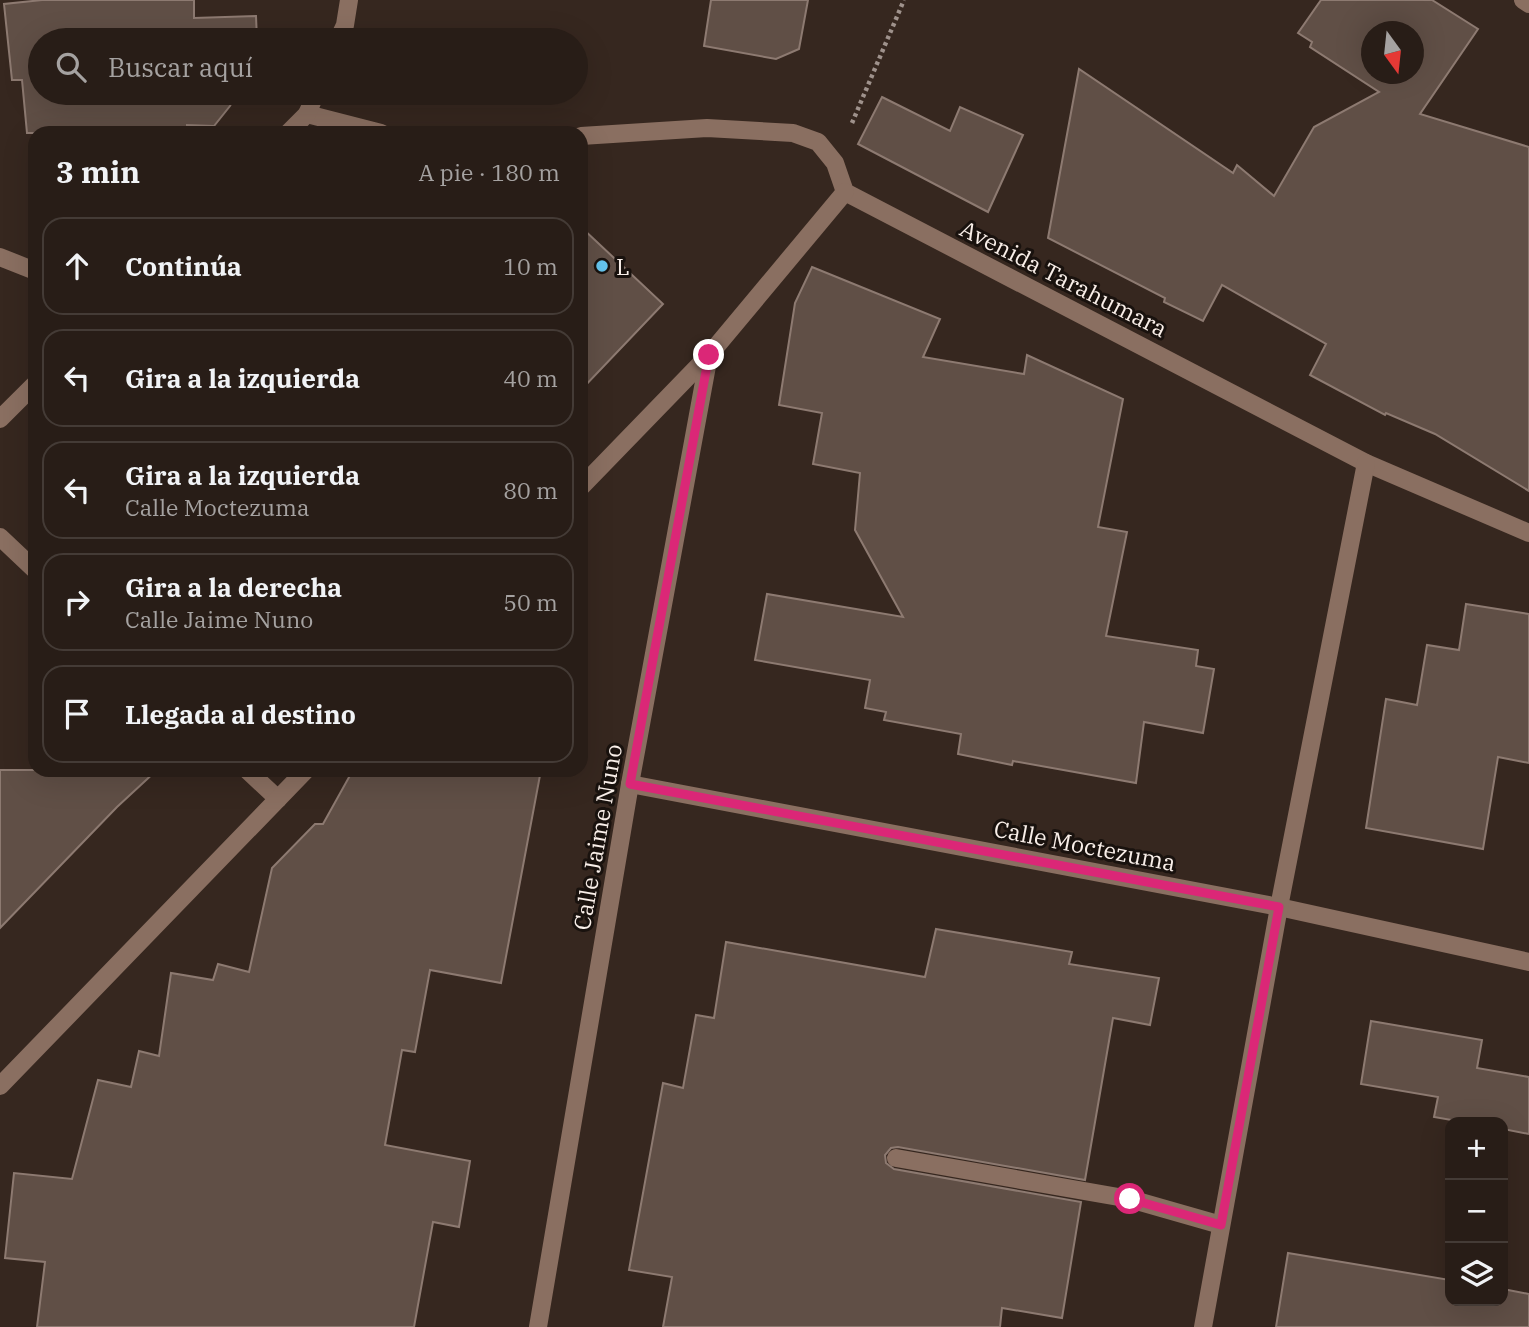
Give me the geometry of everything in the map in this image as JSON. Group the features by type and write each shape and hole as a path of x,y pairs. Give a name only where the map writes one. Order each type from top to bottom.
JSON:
{"street":[{"path":"344,28 349,0"},
{"path":"1523,0 1529,4"},
{"path":"295,126 307,114 311,105"},
{"path":"307,114 354,126"},
{"path":"588,136 707,128 793,133 818,142 835,163 845,192 709,355 588,480"},
{"name":"Avenida Tarahumara","path":"845,192 1366,463 1529,533"},
{"path":"0,257 28,268"},
{"name":"Calle Jaime Nuno","path":"538,1327 630,784 709,355"},
{"path":"0,419 28,391"},
{"path":"1203,1327 1279,907 1366,463"},
{"path":"0,537 28,563"},
{"path":"254,777 278,799"},
{"path":"0,1086 299,777"},
{"name":"Calle Moctezuma","path":"630,784 1279,907 1529,962"},
{"path":"896,1158 1130,1199 1221,1225"}],"path":[{"path":"835,163 904,0"}],"building":[{"path":"42,0 194,0 194,18 256,16 256,28 28,28 28,105 231,105 214,126 28,126 27,133 22,80 12,80 4,4"},
{"path":"711,0 808,0 799,49 776,59 704,46"},
{"path":"1321,0 1432,0 1478,29 1420,114 1529,147 1529,491 1435,434 1386,413 1385,415 1310,375 1326,344 1222,285 1203,321 1164,302 1165,298 1048,238 1079,69 1233,173 1237,165 1274,196 1314,127 1379,92 1367,84 1424,84 1424,21 1361,21 1361,80 1310,47 1312,42 1298,33"},
{"path":"882,97 950,131 960,107 1023,135 988,212 858,144"},
{"name":"L","path":"588,234 663,304 588,383"},
{"path":"812,267 940,319 923,357 1024,374 1027,355 1123,399 1098,527 1127,532 1106,636 1198,650 1196,666 1214,669 1203,733 1144,722 1136,783 1013,761 1012,765 958,754 961,734 884,720 886,712 865,708 870,680 755,660 767,594 903,617 855,530 860,473 813,464 822,413 779,405 795,303"},
{"path":"1466,604 1529,614 1529,763 1498,757 1483,849 1366,828 1386,699 1417,705 1427,645 1459,650"},
{"path":"0,770 28,770 28,777 149,777 117,807 0,928"},
{"path":"349,777 540,777 501,983 430,970 415,1052 402,1050 385,1145 470,1161 459,1227 433,1222 414,1327 37,1327 45,1262 5,1258 14,1173 72,1179 98,1080 131,1087 139,1051 159,1056 171,973 213,980 218,964 249,972 272,868 315,824 323,824"},
{"path":"936,929 1072,952 1069,964 1159,978 1150,1025 1113,1018 1085,1180 898,1147 891,1148 885,1155 886,1163 894,1169 1081,1202 1062,1318 1002,1308 1000,1327 663,1327 672,1277 629,1270 663,1083 683,1088 696,1015 714,1018 726,942 925,977"},
{"path":"1371,1021 1482,1040 1477,1068 1529,1077 1529,1134 1508,1130 1508,1117 1434,1117 1438,1097 1361,1084"},
{"path":"1288,1253 1445,1279 1445,1306 1508,1306 1508,1290 1529,1294 1529,1327 1276,1327"}],"place":[{"name":"L","path":"602,266"}],"route":[{"path":"709,355 630,784 1279,907 1221,1225 1130,1199"}]}
